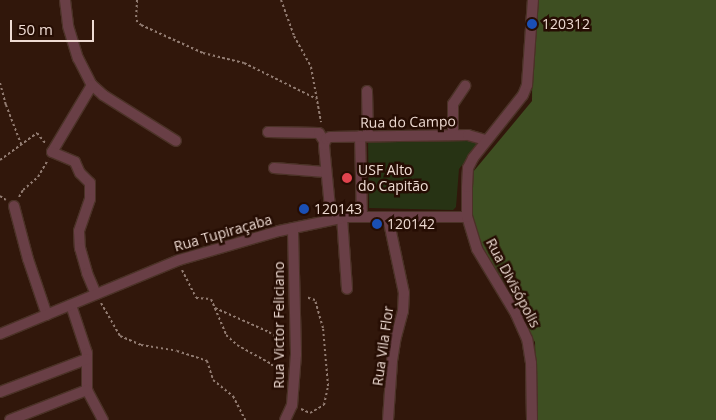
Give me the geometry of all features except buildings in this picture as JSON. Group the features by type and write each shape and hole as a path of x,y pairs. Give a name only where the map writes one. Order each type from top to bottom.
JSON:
{"street":[{"path":"64,0 68,26 78,58 92,85 103,95 176,141"},
{"name":"Rua Divisópolis","path":"532,420 532,363 527,339 516,314 477,249 467,217 468,168 486,140 523,95 527,85 533,0"},
{"path":"92,85 52,152 75,162 80,173 90,183 90,199 79,232 87,272 96,294"},
{"path":"453,135 454,104 465,86"},
{"path":"362,216 367,91"},
{"path":"268,132 318,133 327,139 325,172 337,218 347,289"},
{"name":"Rua do Campo","path":"327,139 364,136 468,135 486,140"},
{"path":"274,168 325,172"},
{"path":"14,206 28,259 47,315"},
{"name":"Rua Tupiraçaba","path":"0,334 177,261 293,228 337,218 362,216 388,218 467,217"},
{"name":"Rua Vila Flor","path":"388,218 404,293 403,311 394,353 388,420"},
{"name":"Rua Victor Feliciano","path":"286,420 292,405 296,354 293,228"},
{"path":"71,305 84,338 87,359 87,390 103,420"},
{"path":"0,392 87,359"},
{"path":"10,420 87,390"}],"path":[{"path":"136,0 136,20 141,25 204,53 244,63 317,99"},
{"path":"281,0 294,36 311,68 327,139"},
{"path":"0,83 21,144"},
{"path":"0,160 38,133 52,152 38,177 23,190 14,206"},
{"path":"177,261 196,298 211,299 226,335 237,345 270,364 283,376 293,392"},
{"path":"96,294 120,336 141,345 177,352 207,362 213,380 233,396 245,420"},
{"path":"292,405 310,413 324,405 328,386 323,328 315,300 295,294"},
{"path":"214,308 269,332 296,354"}],"green space":[{"path":"533,0 716,0 716,420 537,420 535,342 490,277 467,233 468,178 532,101"},
{"path":"464,138 476,142 478,145 459,169 456,207 453,210 369,208 368,141"}],"place":[{"name":"120312","path":"532,24"},
{"name":"USF Alto do Capitão","path":"347,178"},
{"name":"120143","path":"304,209"},
{"name":"120142","path":"377,224"}]}
